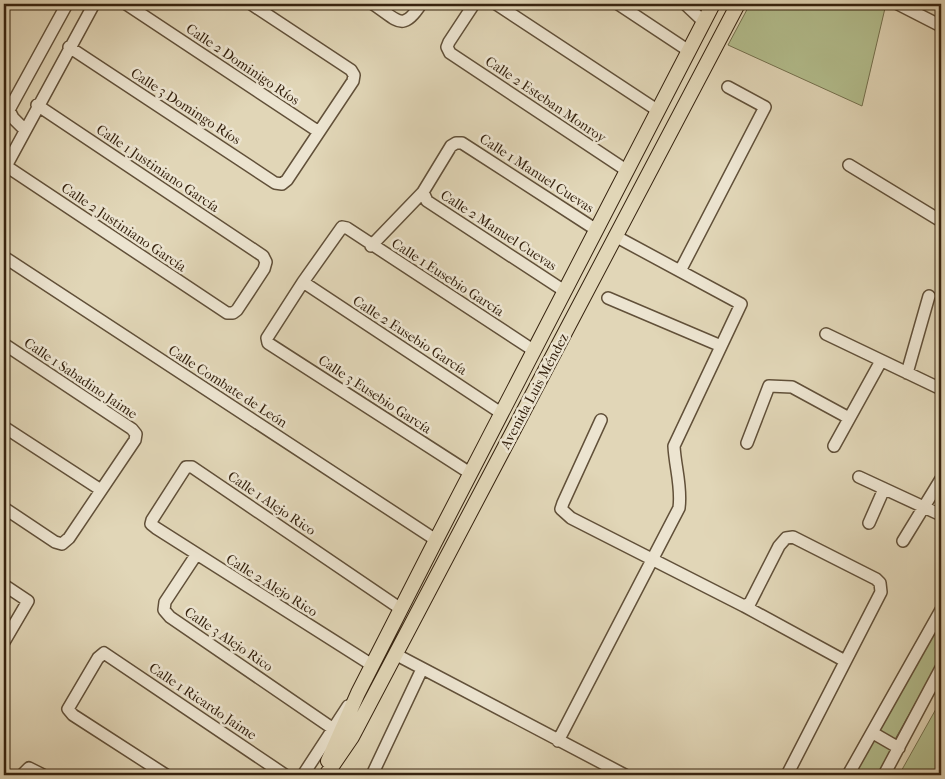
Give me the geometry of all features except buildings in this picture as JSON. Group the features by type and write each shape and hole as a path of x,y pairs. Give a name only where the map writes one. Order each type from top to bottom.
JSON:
{"main road":[{"name":"Avenida Luis Méndez","path":"322,775 372,665 563,290 713,4"},
{"name":"Avenida Luis Méndez","path":"326,775 352,737 738,4"}],"street":[{"path":"24,129 13,118 6,115 67,4"},
{"path":"5,168 37,105 94,4"},
{"name":"Calle 2 Dominigo Ríos","path":"126,4 319,132"},
{"path":"251,4 351,70 354,75 353,81 319,132"},
{"path":"373,4 400,22 411,19 421,4"},
{"name":"Calle 2 Esteban Monroy","path":"474,4 449,42 450,53 626,170"},
{"path":"496,4 657,110"},
{"path":"618,4 689,51"},
{"path":"685,4 704,22"},
{"path":"898,4 941,26"},
{"path":"59,19 78,32"},
{"name":"Calle 3 Domingo Ríos","path":"69,47 276,184 282,184 287,180 319,132"},
{"path":"680,271 765,107 728,87"},
{"name":"Calle 1 Justiniano García","path":"37,105 263,256 266,262 264,269 237,310 233,313 226,313"},
{"name":"Calle 1 Manuel Cuevas","path":"423,192 452,146 462,142 595,229"},
{"path":"849,165 941,221"},
{"name":"Calle 2 Justiniano García","path":"5,168 226,313"},
{"path":"372,246 423,192"},
{"name":"Calle 2 Manuel Cuevas","path":"423,192 427,201 563,290"},
{"name":"Calle 1 Eusebio García","path":"303,282 342,227 348,228 372,246 533,350"},
{"path":"558,741 679,508 681,492 675,464 674,446 741,304 615,236"},
{"name":"Calle Combate de León","path":"4,258 436,540"},
{"name":"Calle 3 Eusebio García","path":"303,282 268,338 268,343 470,473"},
{"name":"Calle 2 Eusebio García","path":"303,282 500,413"},
{"path":"907,373 929,296"},
{"path":"608,298 721,346"},
{"path":"826,334 941,389"},
{"name":"Calle 1 Sabadino Jaime","path":"4,344 132,429 136,434 135,440 101,490"},
{"path":"834,446 881,360"},
{"path":"747,443 769,386 792,387 849,418"},
{"path":"601,420 561,509 571,518 744,606 845,661"},
{"path":"4,427 101,490 69,538 62,544 4,508"},
{"name":"Calle 1 Alejo Rico","path":"156,528 151,524 152,520 186,467 192,467 401,609"},
{"path":"859,477 941,515"},
{"path":"904,541 941,479"},
{"path":"869,523 884,489"},
{"name":"Calle 2 Alejo Rico","path":"156,528 372,665"},
{"path":"744,606 750,603 779,546 786,538 793,537 876,579 880,583 881,592 787,775"},
{"name":"Calle 3 Alejo Rico","path":"196,555 165,602 164,610 170,617 332,728"},
{"path":"4,585 28,601 4,642"},
{"path":"848,775 941,610"},
{"name":"Calle 1 Ricardo Jaime","path":"166,775 73,715 68,709 98,658 104,654 285,775"},
{"path":"395,654 625,775"},
{"path":"884,775 941,668"},
{"path":"372,775 422,669"},
{"name":"Avenida Luis Méndez","path":"303,775 332,728 358,693"},
{"path":"873,733 900,748"},
{"path":"25,772 43,775"}],"green space":[{"path":"750,4 886,4 862,106 728,45"},
{"path":"941,615 941,658 894,741 876,731"},
{"path":"941,700 941,775 899,775"},
{"path":"875,734 897,746 883,775 851,775"}]}
